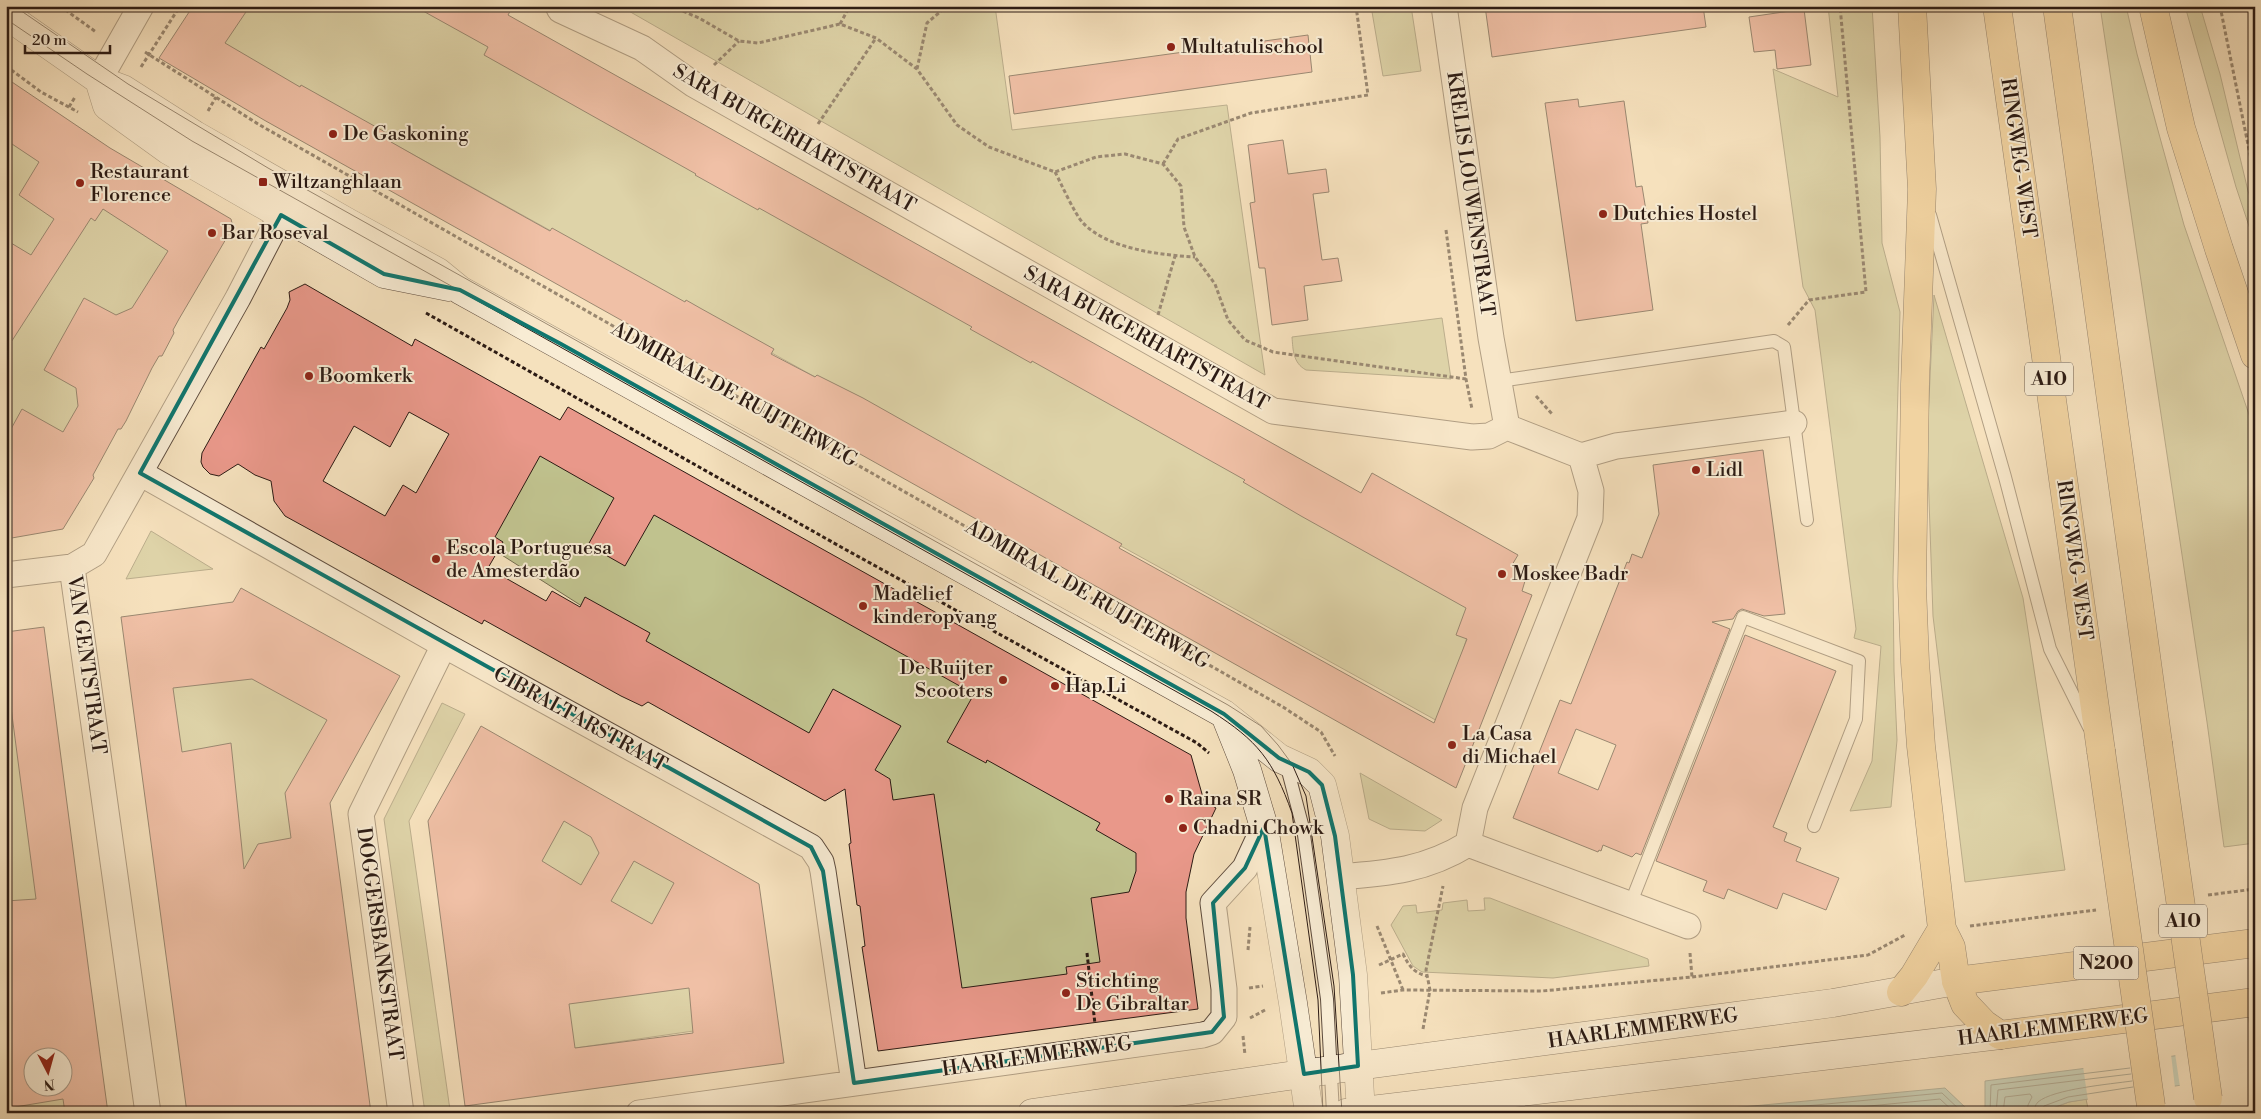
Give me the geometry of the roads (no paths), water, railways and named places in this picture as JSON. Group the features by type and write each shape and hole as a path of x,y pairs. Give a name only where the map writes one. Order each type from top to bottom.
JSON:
{"main road":[{"name":"A10","path":"1912,6 1922,189 1915,384 1912,586 1915,662 1922,746 1942,930 1951,947 1956,981 1965,1004 1984,1024 2000,1035"},
{"name":"RINGWEG-WEST","path":"1997,6 2152,1109"},
{"name":"A10","path":"2057,6 2209,1106"},
{"path":"2153,6 2181,128 2255,355"},
{"path":"1901,992 1914,976 1942,930"},
{"name":"HAARLEMMERWEG","path":"1956,981 2255,943"},
{"name":"HAARLEMMERWEG","path":"2000,1035 2255,1002"}],"street":[{"path":"99,80 141,6"},
{"name":"SARA BURGERHARTSTRAAT","path":"558,6 560,10 642,48 693,84 1273,411 1472,437 1489,436 1507,427"},
{"name":"KRELIS LOUWENSTRAAT","path":"1444,6 1491,338 1499,381"},
{"name":"ADMIRAAL DE RUIJTERWEG","path":"6,15 99,80 123,89 195,135 438,272 460,290 1224,714 1279,758 1309,772 1322,785 1335,836 1353,975 1358,1066 1356,1112"},
{"name":"ADMIRAAL DE RUIJTERWEG","path":"99,80 107,106 168,150 384,274 460,290"},
{"name":"VAN GENTSTRAAT","path":"148,1113 72,567 94,554 238,298 281,215"},
{"path":"1499,381 1507,427 1581,456 1616,446 1794,423"},
{"path":"1459,850 1590,518 1591,491 1581,456"},
{"name":"GIBRALTARSTRAAT","path":"140,473 444,645 811,847 817,854 823,871 854,1082"},
{"path":"6,575 72,567"},
{"name":"DOGGERSBANKSTRAAT","path":"401,1113 361,814 444,645"},
{"path":"1224,714 1247,770 1264,827 1309,1113"},
{"name":"HAARLEMMERWEG","path":"639,1113 1204,1035 1212,1032 1224,1017 1224,989 1213,903 1245,868 1264,827"},
{"path":"1340,877 1420,867 1459,850 1630,905 1688,926"},
{"name":"HAARLEMMERWEG","path":"1032,1113 1358,1066 1833,1003 1956,981"},
{"name":"HAARLEMMERWEG","path":"1356,1112 2000,1035"}],"lane":[{"name":"A10","path":"1922,189 2005,477 2050,649 2101,751"},
{"path":"1499,381 1774,340 1784,347 1807,520"},
{"path":"1630,905 1743,616 1859,661 1856,719 1814,826"},
{"name":"ADMIRAAL DE RUIJTERWEG","path":"1279,758 1288,771 1303,828 1327,999 1333,1113"}],"water":[{"path":"2255,1044 2182,1085 2069,1102 2039,1113 1985,1113 1985,1081"},
{"path":"1945,1088 1968,1110 1968,1113 1678,1113"}],"tram line":[{"path":"14,6 128,84 268,168 1228,705 1261,726 1292,764 1306,796 1334,986 1342,1113"},
{"path":"6,19 87,74 192,141 1211,711 1241,732 1262,753 1270,765 1292,813 1318,1000 1323,1113"}],"place":[{"name":"Multatulischool","path":"1171,47"},
{"name":"De Gaskoning","path":"333,134"},
{"name":"Wiltzanghlaan","path":"263,182"},
{"name":"Restaurant Florence","path":"80,183"},
{"name":"Dutchies Hostel","path":"1603,214"},
{"name":"Bar Roseval","path":"212,233"},
{"name":"Boomkerk","path":"309,376"},
{"name":"Lidl","path":"1696,470"},
{"name":"Escola Portuguesa de Amesterdão","path":"436,559"},
{"name":"Moskee Badr","path":"1502,574"},
{"name":"Madelief kinderopvang","path":"863,606"},
{"name":"De Ruijter Scooters","path":"1003,680"},
{"name":"Hap Li","path":"1055,686"},
{"name":"La Casa di Michael","path":"1452,745"},
{"name":"Raina SR","path":"1169,799"},
{"name":"Chadni Chowk","path":"1183,828"},
{"name":"Stichting De Gibraltar","path":"1066,993"}]}
